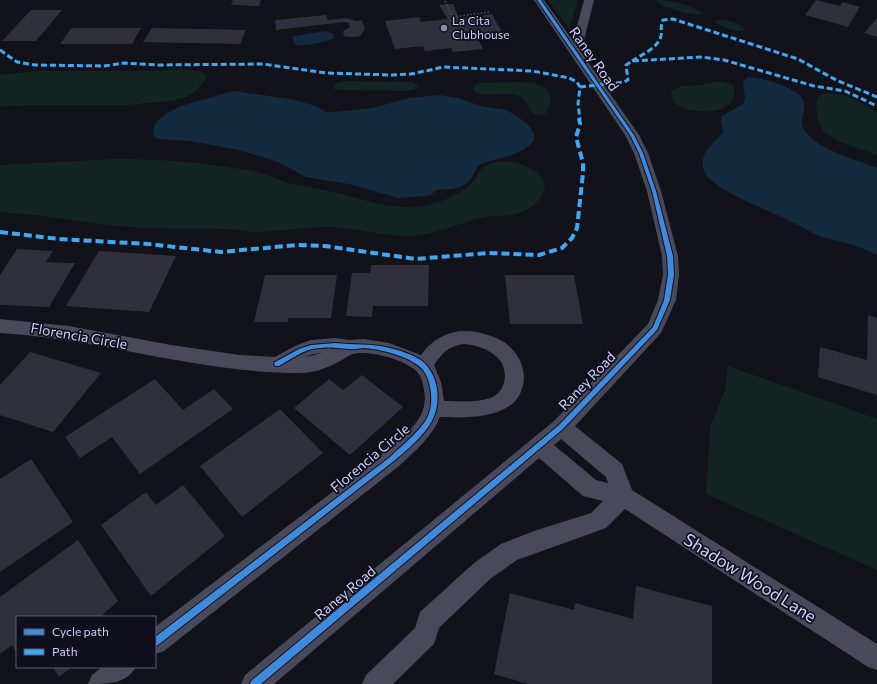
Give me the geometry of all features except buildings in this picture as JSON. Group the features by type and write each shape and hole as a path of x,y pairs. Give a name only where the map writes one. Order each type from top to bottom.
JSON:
{"street":[{"name":"Raney Road","path":"254,684 561,426 655,328 666,300 671,275 670,256 654,190 641,153 632,135 539,0"},
{"name":"Raney Road","path":"575,53 589,0"},
{"name":"Florencia Circle","path":"0,326 52,331 190,356 248,364 302,365 317,363 333,357 350,347 364,346 389,350 410,358 427,370 432,382 435,397 429,421 420,431 392,459 156,641"},
{"path":"423,366 440,345 448,340 462,337 492,344 504,352 510,359 514,368 513,388 508,396 498,403 486,407 433,409"},
{"path":"375,684 425,635 429,621 482,571 509,552 534,542 598,521 623,496 615,471 561,426"},
{"name":"Shadow Wood Lane","path":"539,445 591,489 623,496 877,658"},
{"path":"101,684 122,668"}],"path":[{"path":"445,1 453,18 489,12"}],"green space":[{"path":"548,0 578,0 569,29"},
{"path":"656,0 674,2 688,6 694,8 702,14 698,15 677,11 663,6"},
{"path":"718,20 733,22 745,29 742,31 731,30 716,23"},
{"path":"184,69 201,71 206,75 206,79 195,92 186,97 171,101 127,105 31,105 0,107 0,75 37,71 149,71"},
{"path":"344,81 411,82 418,86 416,89 408,91 335,90 334,86 336,83"},
{"path":"719,81 732,84 734,88 732,101 724,107 713,111 688,110 678,106 672,99 672,91 681,86 700,85"},
{"path":"481,83 533,83 547,89 550,95 550,101 546,113 537,115 533,113 524,99 517,95 480,94 475,92 473,88 475,85"},
{"path":"828,93 835,93 848,97 877,112 877,155 838,141 822,130 817,117 816,103 818,96"},
{"path":"114,159 185,162 250,170 292,184 398,207 418,207 440,202 468,187 479,172 488,165 506,161 530,168 539,174 543,181 544,188 538,201 524,211 516,214 485,217 439,231 410,236 390,235 329,227 251,232 229,229 143,228 0,212 0,165"},
{"path":"728,366 877,419 877,570 706,494 710,427 725,390"}],"water":[{"path":"325,31 332,33 334,38 314,44 294,45 293,37 295,36"},
{"path":"748,77 762,79 797,93 802,98 804,103 802,122 804,130 814,141 831,150 877,168 877,255 854,245 817,235 730,193 718,186 709,178 704,171 703,159 711,145 723,133 722,116 743,104 745,98 743,81"},
{"path":"234,91 290,99 316,106 326,112 373,108 409,98 440,95 458,98 481,106 507,110 530,127 534,134 534,141 516,153 479,165 469,181 461,187 436,190 431,195 427,196 398,198 349,184 306,177 278,162 239,150 190,141 158,139 154,137 154,128 165,114 186,105"}],"marked path":[{"path":"632,61 656,44 661,36 661,26 663,20 673,19 798,59 836,80 877,97"},
{"path":"0,50 17,62 35,65 104,66 124,63 158,65 263,64 326,73 392,75 411,74 444,67 533,71 569,78 577,82 580,87 578,104 580,124 576,137 583,163 577,228 572,238 562,248 539,255 488,253 416,259 325,246 297,245 221,252 148,244 59,239 0,232"},
{"path":"580,87 624,82 628,80 626,65 632,61 702,57 724,60 814,86 845,91 877,106"}],"cycle path":[{"path":"254,684 561,427 655,328 667,300 671,275 670,256 654,191 641,153 632,135 539,0"},
{"path":"156,641 392,459 416,437 429,421 433,412 435,397 432,382 427,370 417,361 389,350 364,346 349,347 335,345 311,347 277,364"}],"place":[{"name":"La Cita Clubhouse","path":"444,28"}]}
